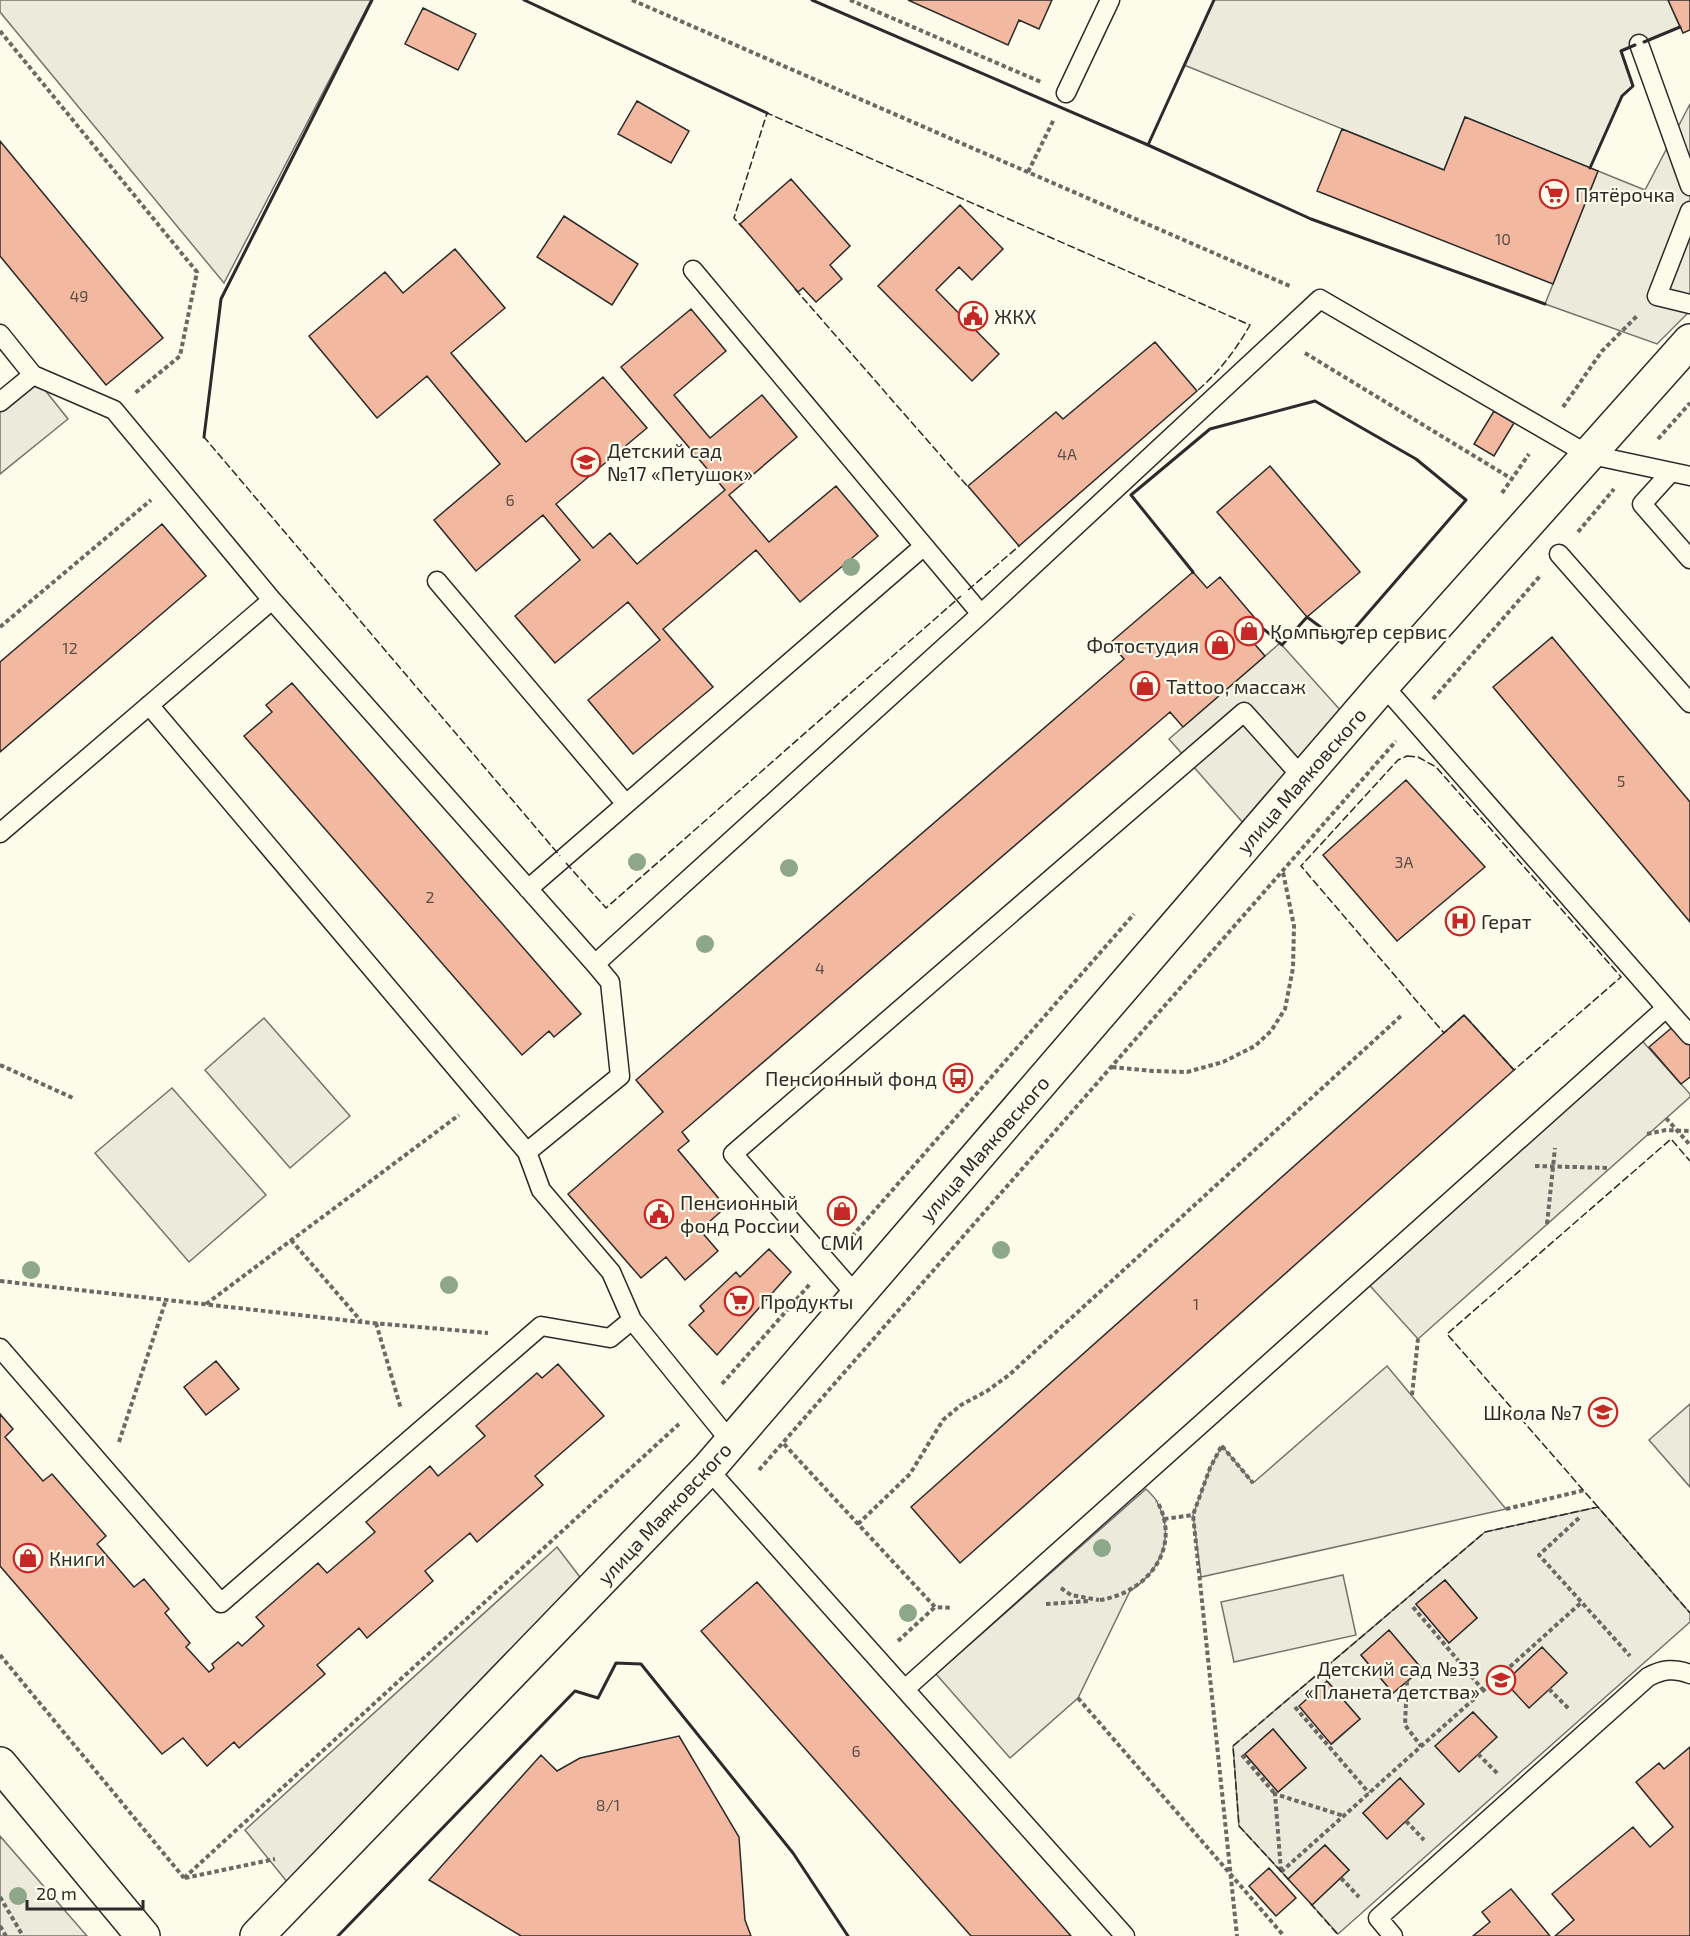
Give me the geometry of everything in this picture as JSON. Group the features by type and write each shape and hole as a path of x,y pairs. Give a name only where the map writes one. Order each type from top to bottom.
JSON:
{"street":[{"name":"улица Маяковского","path":"257,1936 708,1468 1383,684 1690,341"},
{"path":"0,1764 143,1936"}],"lane":[{"path":"1066,93 1110,0"},
{"path":"1639,44 1690,186"},
{"path":"1690,211 1657,296 1690,304"},
{"path":"693,270 981,614"},
{"path":"595,964 981,614 1320,299 1587,454 1690,476"},
{"path":"0,334 33,375 114,410 272,600 610,982 620,1076 527,1152"},
{"path":"0,402 33,375"},
{"path":"1671,472 1642,504 1690,559"},
{"path":"528,889 924,546"},
{"path":"1558,554 1690,703"},
{"path":"436,581 626,804"},
{"path":"0,833 272,600"},
{"path":"1383,684 1690,1035"},
{"path":"149,705 527,1152 541,1190 610,1272 632,1320 731,1442"},
{"path":"857,1296 733,1154 1244,712 1302,778"},
{"path":"905,1689 1666,1008"},
{"path":"0,1348 221,1603 541,1326 610,1338 632,1320"},
{"path":"708,1468 1125,1936"},
{"path":"1394,1936 1378,1918 1648,1677 1661,1670 1671,1669 1690,1674"}],"path":[{"path":"632,0 1320,299"},
{"path":"850,0 1066,93 1028,172"},
{"path":"0,31 197,272 180,356 114,410"},
{"path":"1494,502 1602,351 1657,296"},
{"path":"1279,337 1512,478"},
{"path":"734,1497 784,1444 1690,403"},
{"path":"1683,412 1690,414"},
{"path":"0,627 155,496"},
{"path":"1112,1066 1187,1072 1223,1062 1255,1046 1271,1031 1285,1009 1293,968 1294,926 1282,871"},
{"path":"184,1878 718,1388 1139,908"},
{"path":"858,1524 910,1474 943,1420 961,1405 987,1391 1009,1375 1402,1015"},
{"path":"0,1065 73,1098"},
{"path":"205,1304 482,1098"},
{"path":"1547,1224 1560,1102"},
{"path":"1666,1118 1690,1145"},
{"path":"1647,1134 1677,1129 1690,1131"},
{"path":"1491,1164 1610,1168"},
{"path":"291,1240 361,1322"},
{"path":"0,1281 361,1322 528,1336"},
{"path":"108,1473 166,1300"},
{"path":"376,1323 409,1440"},
{"path":"1412,1395 1418,1339"},
{"path":"784,1444 935,1607 957,1608"},
{"path":"1237,1936 1193,1515 1210,1468 1222,1446 1253,1483"},
{"path":"1040,1568 1059,1587 1071,1595 1099,1600 1114,1598 1140,1584 1153,1571 1161,1557 1165,1539 1163,1519 1158,1503 1139,1480"},
{"path":"1506,1509 1585,1490"},
{"path":"1163,1519 1193,1515"},
{"path":"1580,1518 1539,1555 1648,1677"},
{"path":"1275,1794 1281,1872 1582,1602"},
{"path":"879,1660 935,1607"},
{"path":"1413,1607 1483,1690"},
{"path":"0,1655 184,1878"},
{"path":"1407,1681 1405,1725 1421,1746"},
{"path":"1078,1698 1284,1936"},
{"path":"1295,1707 1369,1793"},
{"path":"1242,1755 1275,1794 1344,1816"},
{"path":"184,1878 275,1859"},
{"path":"0,1897 23,1936"},
{"path":"0,1926 6,1936"}],"shaded area":[{"path":"0,0 371,0 224,283 0,12"},
{"path":"1214,0 1668,0 1680,27 1621,51 1633,86 1622,96 1590,168 1465,117 1444,170 1184,65"},
{"path":"1690,104 1690,311 1657,344 1545,304 1598,171 1645,190"},
{"path":"33,375 68,419 0,474 0,402"},
{"path":"1280,643 1351,722 1253,834 1169,739"},
{"path":"264,1018 350,1116 290,1168 205,1070"},
{"path":"1636,1034 1690,1094 1690,1097 1418,1339 1363,1278"},
{"path":"172,1088 266,1195 189,1262 95,1153"},
{"path":"1387,1366 1506,1509 1201,1577 1193,1515 1210,1468 1222,1446 1253,1483"},
{"path":"1690,1404 1690,1487 1649,1440"},
{"path":"1146,1489 1157,1502 1163,1517 1165,1541 1162,1553 1149,1574 1130,1591 1078,1698 1010,1758 936,1674"},
{"path":"1598,1507 1690,1613 1690,1622 1338,1934 1312,1905 1349,1870 1325,1845 1288,1879 1239,1826 1233,1746 1485,1532","holes":["1445,1580 1477,1618 1449,1643 1416,1604","1389,1631 1422,1669 1393,1693 1361,1655","1327,1681 1360,1719 1331,1744","1473,1712 1496,1737 1436,1746","1273,1729 1306,1768 1278,1792 1245,1754","1400,1779 1387,1838 1363,1813"]},
{"path":"557,1547 583,1581 297,1894 245,1830"},
{"path":"1343,1575 1356,1635 1234,1662 1221,1602"},
{"path":"0,1836 87,1936 0,1936"}],"building":[{"path":"908,0 1052,0 1039,29 1019,20 1008,45"},
{"path":"1668,0 1690,0 1690,30 1683,33"},
{"path":"423,8 476,34 458,70 405,44"},
{"path":"637,101 689,131 671,163 618,134"},
{"path":"1465,117 1598,171 1553,284 1317,191 1342,129 1444,170"},
{"path":"0,141 163,338 106,385 0,256"},
{"path":"791,179 850,246 830,265 842,279 816,302 803,288 798,292 740,224"},
{"path":"960,205 1003,249 972,280 959,267 936,290 999,354 972,381 878,286"},
{"path":"564,216 638,264 612,305 537,257"},
{"path":"455,249 505,308 451,353 526,442 603,377 647,428 556,504 593,548 610,533 637,564 725,490 621,367 691,309 726,351 674,395 710,438 762,395 797,437 729,495 769,542 836,486 878,536 800,602 756,550 663,629 713,687 633,754 588,700 660,640 628,602 555,663 515,616 580,560 543,515 476,571 434,520 500,464 427,376 377,418 309,336 385,272 403,293"},
{"path":"1155,342 1197,391 1019,546 968,486 1056,412 1063,419"},
{"path":"1494,411 1514,423 1494,456 1474,444"},
{"path":"1270,466 1360,572 1307,617 1217,512"},
{"path":"162,524 206,576 0,752 0,662"},
{"path":"1193,572 1207,588 1220,577 1265,630 1252,641 1265,656 1183,727 1170,712 682,1132 689,1141 678,1150 726,1207 700,1230 718,1251 685,1280 666,1257 641,1278 568,1194 663,1112 636,1080 1124,659 1110,643"},
{"path":"1552,637 1690,802 1690,922 1493,687"},
{"path":"292,683 581,1014 554,1037 549,1031 522,1055 244,736 272,712 266,705"},
{"path":"1406,780 1485,867 1397,941 1323,855"},
{"path":"1464,1015 1514,1070 960,1563 911,1507"},
{"path":"1675,1025 1690,1042 1690,1077 1681,1084 1649,1047"},
{"path":"769,1249 791,1272 717,1355 689,1325 704,1311 700,1306 736,1272 740,1277"},
{"path":"216,1361 239,1389 206,1415 184,1387"},
{"path":"558,1364 604,1416 535,1476 543,1485 477,1542 470,1533 425,1571 433,1581 367,1638 359,1628 317,1665 325,1674 239,1748 234,1742 207,1766 183,1738 162,1754 0,1566 0,1414 13,1429 5,1437 43,1481 52,1474 106,1536 97,1544 134,1587 144,1579 169,1609 165,1613 190,1643 186,1647 209,1672 214,1668 212,1664 238,1642 242,1646 264,1626 256,1617 318,1563 327,1573 375,1532 366,1522 430,1466 438,1476 485,1436 476,1426 537,1373 542,1378"},
{"path":"1445,1580 1477,1618 1449,1643 1416,1604"},
{"path":"757,1582 1071,1936 971,1936 701,1631"},
{"path":"1389,1630 1422,1669 1393,1693 1361,1655"},
{"path":"1542,1647 1567,1673 1529,1708 1505,1682"},
{"path":"1327,1681 1360,1719 1331,1744 1299,1706"},
{"path":"1473,1712 1497,1737 1459,1772 1435,1746"},
{"path":"1273,1729 1306,1768 1278,1792 1245,1754"},
{"path":"679,1736 739,1837 745,1920 751,1936 521,1936 429,1880 541,1755 557,1771 580,1758"},
{"path":"1690,1747 1690,1936 1555,1936 1574,1920 1552,1894 1633,1827 1650,1847 1673,1827 1636,1782 1659,1763 1664,1769"},
{"path":"1400,1778 1424,1804 1387,1839 1363,1813"},
{"path":"1325,1845 1349,1870 1312,1905 1288,1879"},
{"path":"1269,1868 1296,1898 1276,1916 1249,1886"},
{"path":"1511,1889 1550,1936 1473,1936 1490,1922 1482,1912"}],"fence":[{"path":"372,0 221,299 204,437 560,856"},
{"path":"524,0 767,113 734,218 742,227"},
{"path":"767,115 767,113 1250,325 1226,361 1197,391"},
{"path":"795,289 969,488"},
{"path":"968,590 1018,545"},
{"path":"566,863 606,908 961,596"},
{"path":"1407,756 1418,757 1436,767 1621,977 1514,1070 1464,1015 1444,1033 1301,866 1398,760 1407,756"},
{"path":"1598,1507 1447,1334 1671,1139 1690,1161"},
{"path":"1289,1880 1239,1826 1233,1746 1485,1532 1598,1507 1690,1613"},
{"path":"1310,1903 1339,1936"}],"wall":[{"path":"204,437 221,299 372,0"},
{"path":"524,0 767,113"},
{"path":"812,0 1148,145 1311,219 1545,304"},
{"path":"1148,145 1214,0"},
{"path":"1644,42 1680,27"},
{"path":"1590,168 1622,96 1633,86 1621,51 1635,45"},
{"path":"1193,572 1131,495 1210,429 1315,401 1416,459 1466,500 1342,643 1307,617 1282,645 1265,630"},
{"path":"338,1936 575,1691 598,1698 616,1663 641,1664 793,1853 848,1936"}],"place":[{"name":"Пятёрочка","path":"1554,194"},
{"name":"ЖКХ","path":"973,316"},
{"name":"Детский сад №17 «Петушок»","path":"586,462"},
{"name":"Компьютер сервис","path":"1249,631"},
{"name":"Фотостудия","path":"1220,645"},
{"name":"Tattoo, массаж","path":"1145,686"},
{"name":"Герат","path":"1460,921"},
{"name":"Пенсионный фонд","path":"958,1078"},
{"name":"СМИ","path":"842,1211"},
{"name":"Пенсионный фонд России","path":"659,1214"},
{"name":"Продукты","path":"739,1301"},
{"name":"Школа №7","path":"1603,1412"},
{"name":"Книги","path":"28,1558"},
{"name":"Детский сад №33 «Планета детства»","path":"1501,1680"}]}
